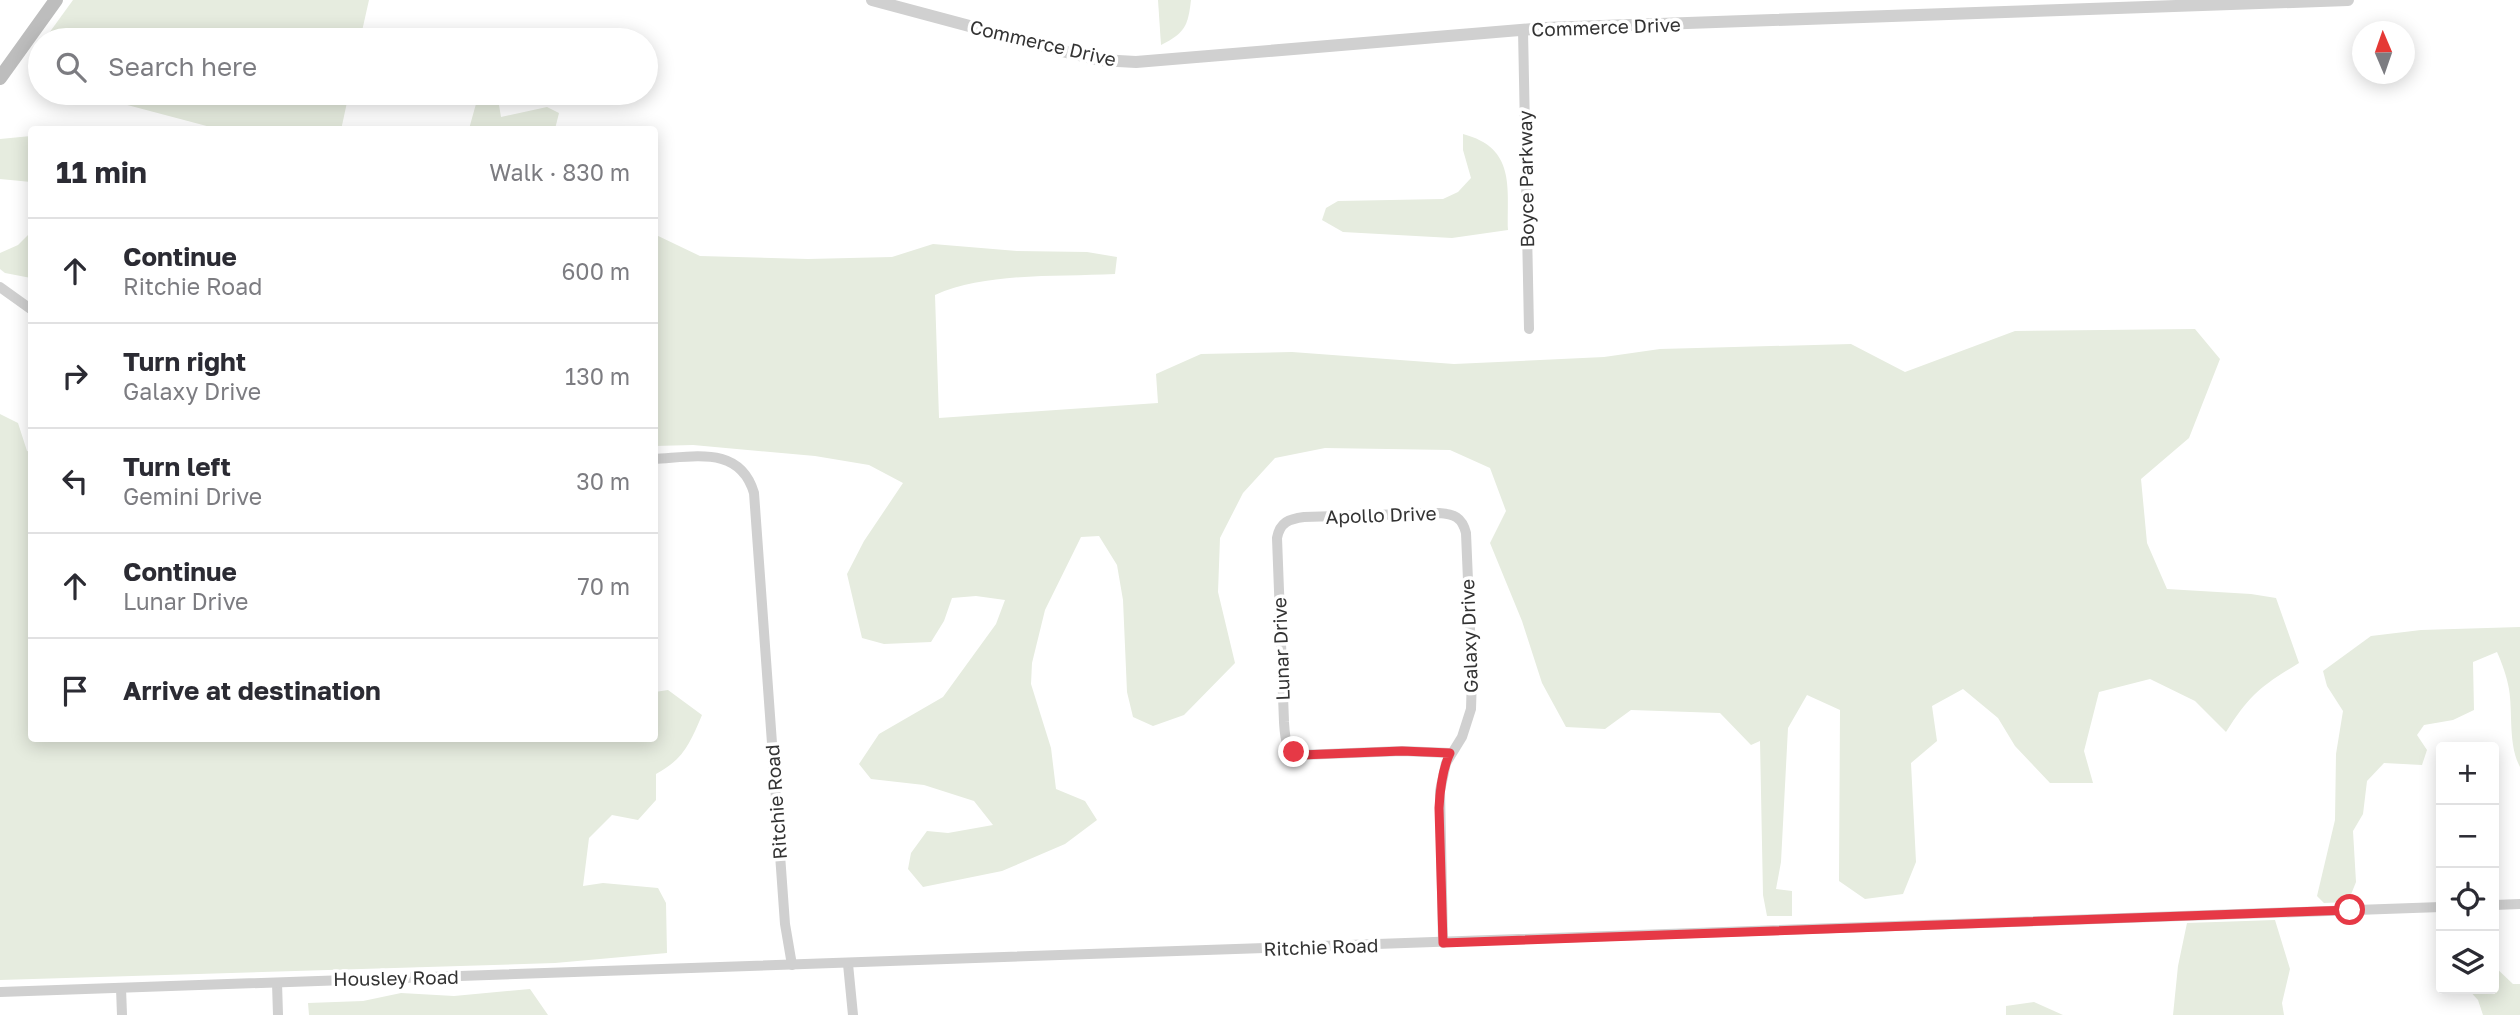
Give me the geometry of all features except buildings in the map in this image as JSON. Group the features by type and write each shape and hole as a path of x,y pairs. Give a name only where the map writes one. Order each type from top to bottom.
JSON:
{"main road":[{"path":"37,28 57,0"},
{"path":"0,78 28,40"}],"street":[{"name":"Commerce Drive","path":"872,0 1070,53 1123,62 1523,30 2348,0"},
{"name":"Boyce Parkway","path":"1523,30 1529,329"},
{"path":"0,287 28,307"},
{"name":"Ritchie Road","path":"658,459 707,457 731,461 747,475 754,493 785,925 792,965 2436,906"},
{"name":"Apollo Drive","path":"1286,522 1304,517 1439,513 1456,516 1464,523 1466,533"},
{"name":"Lunar Drive","path":"1286,522 1279,529 1277,538 1286,742 1294,752 1301,755 1402,751 1450,753"},
{"name":"Galaxy Drive","path":"1443,943 1440,791 1446,763 1462,737 1471,709 1466,533"},
{"path":"2499,905 2520,904"},
{"path":"848,964 853,1015"},
{"name":"Housley Road","path":"0,992 792,965"},
{"path":"277,983 278,1015"},
{"path":"121,988 122,1015"}],"shaded area":[{"path":"73,0 369,0 363,28 53,28"},
{"path":"1158,0 1191,0 1184,28 1161,45"},
{"path":"127,105 346,105 342,126 207,126"},
{"path":"476,105 499,105 501,117 547,107 559,113 556,126 470,126"},
{"path":"1463,134 1480,140 1500,159 1507,184 1508,230 1452,238 1343,232 1322,220 1326,208 1338,201 1443,199 1458,192 1471,178 1463,150"},
{"path":"28,136 28,182 0,179 0,139"},
{"path":"28,235 28,277 5,273 0,269 0,253 18,245"},
{"path":"658,236 700,256 808,259 892,257 933,244 1017,251 1087,252 1117,257 1115,274 1000,279 977,282 935,295 939,418 1158,403 1156,374 1201,354 1292,352 1454,364 1604,357 1660,349 1851,344 1905,372 2015,331 2195,329 2220,359 2189,438 2141,479 2147,543 2167,589 2276,598 2299,663 2257,692 2226,732 2195,701 2150,679 2099,692 2084,751 2093,783 2050,783 2015,746 1998,718 1963,689 1932,706 1937,741 1911,763 1916,862 1903,894 1865,899 1839,881 1840,710 1807,695 1788,728 1781,862 1776,889 1792,891 1792,916 1767,916 1763,895 1760,741 1751,745 1720,713 1631,710 1605,729 1566,727 1542,683 1522,621 1490,543 1506,511 1490,468 1450,450 1325,448 1275,458 1243,493 1220,538 1218,592 1235,663 1184,715 1153,726 1133,717 1127,692 1123,600 1117,565 1099,536 1081,537 1045,610 1032,663 1031,684 1051,748 1056,789 1085,801 1097,820 1065,844 1002,871 923,887 908,869 911,853 927,831 948,833 993,825 974,801 924,785 871,779 859,764 879,734 943,697 996,624 1005,600 976,596 952,598 944,621 931,642 884,644 862,638 847,574 864,541 903,483 869,465 815,456 693,445 658,446"},
{"path":"0,414 18,423 28,451 28,742 658,742 658,692 668,690 702,715 690,742 680,756 656,774 656,800 638,820 612,815 589,838 583,886 603,883 658,888 666,903 667,953 555,963 0,980"},
{"path":"2520,627 2520,767 2512,739 2508,684 2497,652 2473,662 2474,710 2453,720 2424,725 2417,735 2427,750 2422,765 2384,763 2367,781 2363,814 2353,831 2356,882 2348,902 2324,903 2317,896 2335,820 2336,754 2343,711 2327,686 2323,671 2371,636 2421,630"},
{"path":"2275,920 2290,969 2282,1003 2284,1015 2173,1015 2178,966 2187,923"},
{"path":"2499,971 2513,984 2520,984 2520,1015 2483,1015 2478,1000 2473,994 2499,994"},
{"path":"530,989 548,1015 309,1015 308,1003 363,1001 401,993 454,996"},
{"path":"2034,1002 2063,1015 2006,1015 2006,1006"}],"route":[{"path":"1294,752 1301,755 1402,751 1450,753 1440,791 1439,808 1443,943 2350,910"}]}
